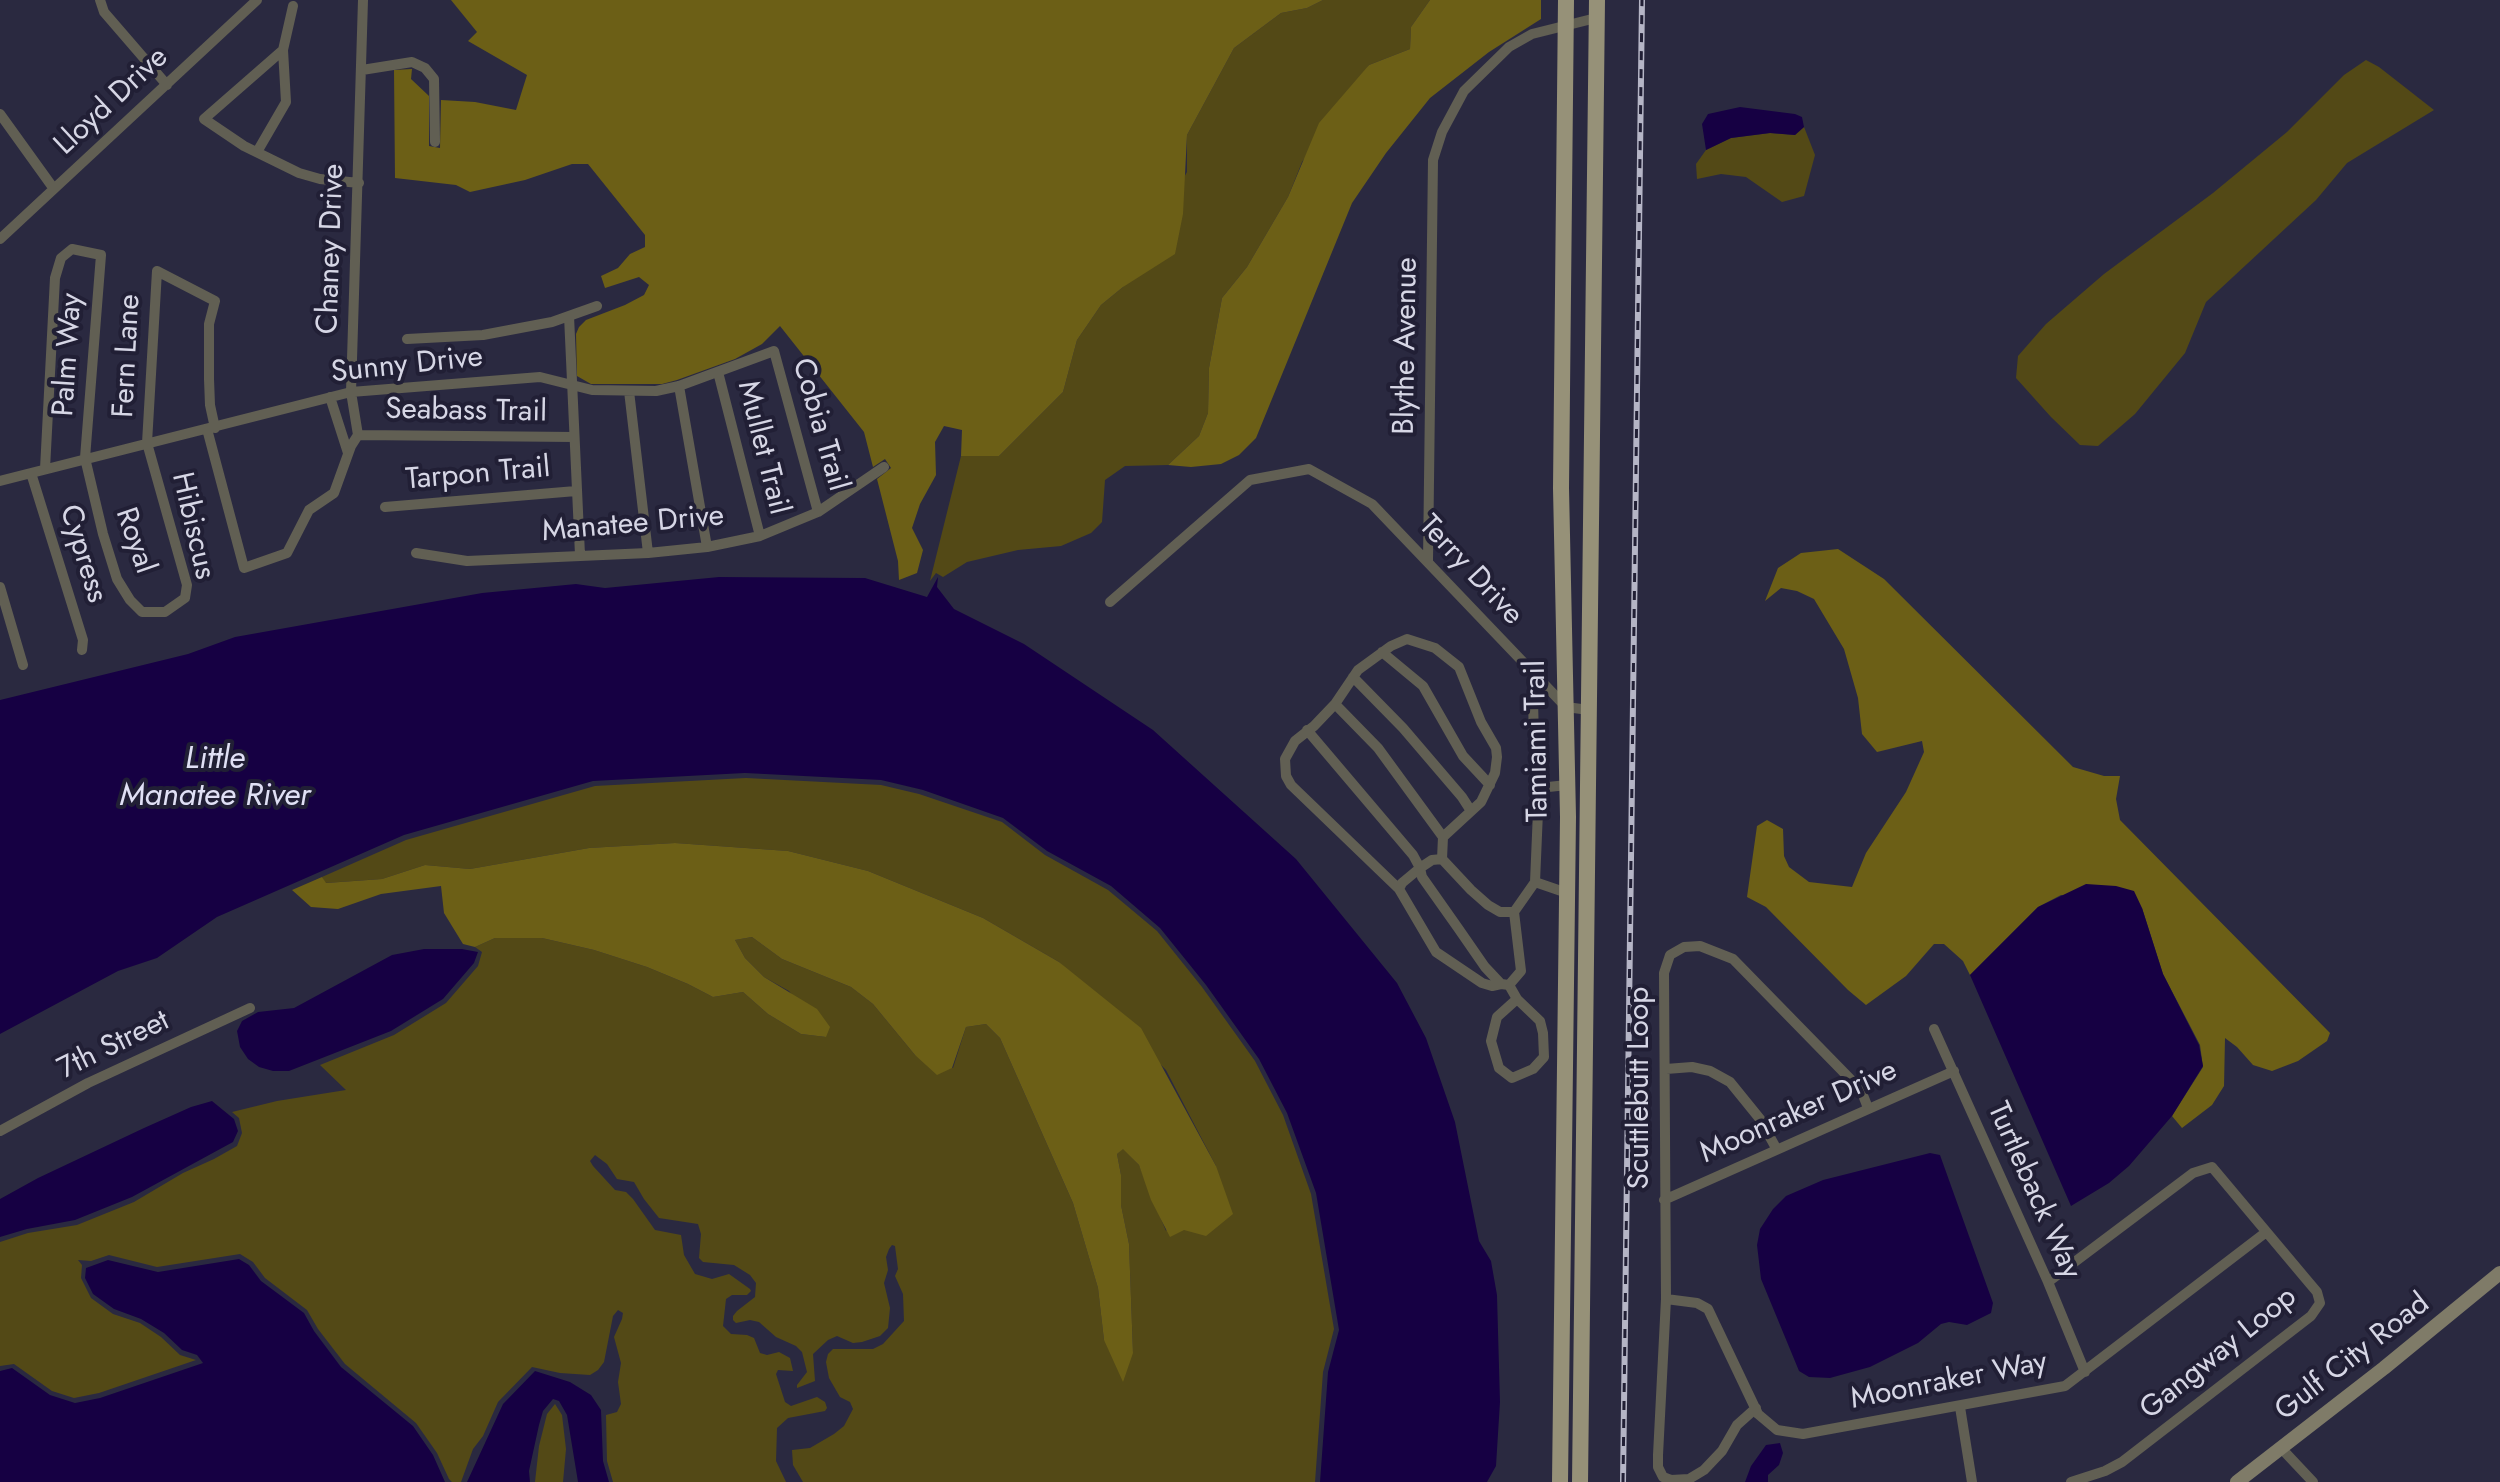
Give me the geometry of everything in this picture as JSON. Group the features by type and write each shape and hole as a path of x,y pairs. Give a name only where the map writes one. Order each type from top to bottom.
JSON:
{"main road":[{"name":"Tamiami Trail","path":"1560,1482 1567,893 1561,488 1566,0"},
{"name":"Tamiami Trail","path":"1580,1482 1597,0"}],"street":[{"path":"100,0 104,12 167,85"},
{"name":"Lloyd Drive","path":"0,239 257,0"},
{"name":"Chaney Drive","path":"358,435 351,392 363,0"},
{"path":"257,152 286,102 283,50 293,6"},
{"name":"Blythe Avenue","path":"1428,561 1433,160 1442,132 1464,91 1509,47 1532,34 1596,18"},
{"path":"283,50 204,119 225,135 299,173 320,179 359,183"},
{"path":"362,70 412,62 425,68 434,79 435,142"},
{"path":"0,114 54,189"},
{"name":"Palm Way","path":"45,469 55,278 61,258 72,249 101,255 85,458"},
{"name":"Fern Lane","path":"147,443 157,271 215,301 209,324 211,429"},
{"path":"407,339 483,335 552,322 597,306"},
{"path":"569,316 580,555"},
{"name":"Sunny Drive","path":"0,481 351,392 540,377 592,390 656,391 679,386 774,351"},
{"name":"Cobia Trail","path":"774,351 818,512"},
{"name":"Mullet Trail","path":"718,372 760,536"},
{"path":"679,386 707,547"},
{"path":"629,391 648,553"},
{"path":"330,397 348,453"},
{"path":"211,429 244,568 287,553 309,510 334,493 358,435"},
{"name":"Seabass Trail","path":"358,435 574,437"},
{"name":"Hibiscus","path":"147,443 187,585 185,598 165,612"},
{"name":"Royal","path":"85,458 117,579 142,612 165,612"},
{"name":"Manatee Drive","path":"416,553 467,561 648,553 707,547 760,536 818,512 884,467"},
{"name":"Terry Drive","path":"1110,602 1250,480 1309,469 1372,504 1566,707"},
{"name":"Cypress","path":"31,473 83,640 82,650"},
{"name":"Tarpon Trail","path":"385,507 576,491"},
{"path":"0,587 23,665"},
{"path":"1443,837 1481,802 1497,766 1496,748 1481,722 1459,667 1435,648 1407,639 1382,652 1353,677 1335,704 1287,752 1286,776 1291,785 1399,889 1436,952 1482,983 1492,986 1505,984 1521,971 1514,912 1535,882 1539,788 1533,701 1544,684"},
{"path":"1382,652 1423,686 1463,756 1490,785"},
{"path":"1353,677 1403,728 1471,811"},
{"path":"1335,704 1378,748 1443,837 1442,859 1488,905 1500,912 1514,912"},
{"path":"1566,707 1589,710"},
{"path":"1307,730 1413,855 1422,877 1485,967 1540,1021 1544,1057 1533,1069 1512,1078 1499,1068 1491,1041 1497,1017 1517,999"},
{"path":"1539,788 1567,785"},
{"path":"1399,889 1420,868 1432,860 1442,859"},
{"path":"1535,882 1567,893"},
{"name":"Scuttlebutt Loop","path":"1756,1408 1737,1425 1722,1451 1704,1470 1689,1479 1663,1477 1658,1467 1658,1455 1666,1299 1664,973 1670,955 1684,947 1700,946 1733,959 1861,1090 1868,1108"},
{"name":"7th Street","path":"0,1131 88,1083 250,1008"},
{"name":"Turtleback Way","path":"1934,1029 2085,1372"},
{"path":"1666,1069 1692,1067 1710,1071 1730,1082 1760,1119 1776,1148"},
{"name":"Moonraker Drive","path":"1664,1200 1954,1071"},
{"name":"Gangway Loop","path":"2048,1282 2193,1173 2212,1167 2317,1292 2320,1303 2311,1316 2122,1462 2071,1482"},
{"name":"Moonraker Way","path":"1666,1299 1697,1303 1708,1309 1758,1414 1777,1430 1803,1434 2065,1386 2265,1233"},
{"name":"Gulf City Road","path":"2237,1482 2500,1273"},
{"path":"1562,1290 1582,1290"},
{"path":"1960,1407 1972,1482"},
{"path":"2281,1448 2313,1482"}],"shaded area":[{"path":"451,0 1323,0 1307,8 1281,13 1234,48 1187,135 1183,214 1175,254 1101,305 1077,340 1063,392 999,456 961,456 962,430 944,426 935,442 936,475 920,504 912,528 923,550 917,573 899,580 898,561 877,479 891,468 885,459 873,467 864,432 780,326 762,344 735,359 662,384 591,384 577,376 576,334 579,327 586,320 644,295 649,285 639,277 605,288 601,276 618,268 630,254 645,247 645,235 588,164 572,164 525,180 470,192 456,185 395,178 394,70 412,69 411,79 429,96 429,146 440,148 441,100 475,102 516,110 527,75 468,41 477,32"},
{"path":"1323,0 1430,0 1411,27 1410,49 1369,65 1302,162 1288,197 1247,267 1222,298 1209,368 1208,413 1199,436 1168,465 1125,466 1105,480 1102,522 1091,533 1061,546 1018,550 967,562 943,577 936,573 930,581 961,456 999,456 1063,392 1077,340 1101,305 1123,287 1187,172 1187,135 1234,48 1281,13 1307,8"},
{"path":"1430,0 1541,0 1541,19 1489,52 1430,98 1386,153 1352,203 1256,438 1239,455 1221,464 1191,467 1168,465 1199,436 1208,413 1209,368 1222,298 1247,267 1288,197 1319,123 1369,65 1410,49 1411,27"},
{"path":"2366,60 2434,110 2347,163 2316,200 2206,302 2185,353 2135,414 2098,446 2080,445 2016,378 2018,356 2046,324 2104,274 2213,193 2287,132 2344,75"},
{"path":"1804,127 1815,155 1804,196 1782,202 1746,177 1721,174 1697,179 1696,164 1706,150 1731,138 1770,133 1795,135"},
{"path":"1838,549 1884,579 2073,767 2104,776 2120,776 2116,799 2120,820 2330,1033 2327,1041 2298,1061 2272,1071 2253,1065 2225,1038 2224,1086 2212,1105 2182,1128 2172,1116 2203,1067 2200,1045 2163,974 2142,908 2061,895 2038,907 1970,975 1963,961 1944,944 1934,944 1906,976 1866,1005 1766,907 1747,897 1757,826 1767,820 1783,829 1784,856 1789,867 1809,882 1852,887 1866,853 1906,792 1924,752 1922,741 1877,752 1862,734 1858,698 1844,649 1814,599 1781,588 1765,601 1778,568 1801,553"},
{"path":"746,778 881,785 919,794 1002,822 1045,855 1108,890 1157,931 1255,1061 1283,1115 1311,1194 1334,1329 1323,1372 1315,1482 803,1482 793,1465 792,1450 810,1448 834,1434 844,1426 853,1409 850,1402 840,1397 829,1378 828,1354 833,1349 873,1349 883,1344 904,1321 903,1294 895,1276 898,1269 895,1246 892,1245 886,1257 888,1270 884,1283 890,1308 888,1328 880,1336 862,1342 853,1343 837,1336 828,1340 813,1354 815,1381 797,1388 807,1372 802,1352 776,1337 759,1322 736,1323 733,1320 737,1311 755,1297 756,1283 750,1275 734,1265 703,1262 699,1258 701,1234 698,1224 659,1218 634,1182 617,1179 607,1164 595,1155 590,1161 593,1166 615,1190 626,1192 633,1199 655,1230 681,1235 684,1255 695,1274 712,1279 729,1274 750,1289 747,1295 732,1295 726,1299 723,1326 731,1334 754,1338 760,1353 779,1352 790,1358 793,1371 778,1370 776,1374 785,1402 791,1406 817,1397 825,1402 825,1411 788,1418 777,1428 776,1461 786,1482 613,1482 607,1461 606,1415 617,1412 621,1404 618,1382 621,1363 614,1337 623,1313 618,1310 613,1316 604,1362 598,1370 590,1375 532,1367 498,1402 483,1436 473,1449 461,1482 452,1482 416,1423 345,1364 307,1310 240,1254 157,1267 109,1255 91,1261 78,1260 82,1265 81,1278 91,1298 113,1314 140,1323 180,1355 196,1360 99,1393 74,1398 52,1391 14,1364 0,1366 0,1242 28,1233 77,1225 134,1202 214,1159 237,1146 242,1133 239,1118 232,1112 346,1090 320,1065 394,1035 446,1003 478,966 482,952 475,947 495,938 542,938 594,950 647,967 713,997 743,992 768,1014 801,1034 826,1037 789,991 764,977 745,958 735,940 752,937 782,959 851,987 873,1004 915,1055 953,1068 966,1027 986,1024 1000,1038 1073,1203 1098,1288 1104,1340 1133,1353 1129,1244 1121,1205 1117,1154 1123,1148 1139,1165 1166,1231 1216,1166 1166,1070 1059,962 983,918 868,871 788,851 675,843 589,848 470,869 425,865 382,879 325,883 322,877 406,840 595,786"},
{"path":"675,843 788,851 868,871 983,918 1059,962 1141,1028 1216,1166 1233,1214 1206,1236 1184,1230 1170,1237 1151,1200 1139,1165 1123,1149 1117,1154 1121,1205 1129,1244 1133,1353 1123,1382 1104,1340 1098,1288 1073,1203 1000,1038 986,1024 966,1027 952,1068 937,1075 915,1055 873,1004 851,987 782,959 752,937 735,940 745,958 764,977 817,1009 830,1027 826,1037 801,1034 768,1014 743,992 713,997 647,967 594,950 542,938 495,938 475,947 463,944 444,913 441,886 381,894 338,909 311,907 292,890 322,877 326,883 382,879 425,865 470,869 589,848"},
{"path":"555,1404 562,1415 566,1449 563,1482 535,1482 547,1414"}],"water":[{"path":"1740,107 1795,114 1802,117 1804,127 1795,135 1770,133 1731,138 1706,150 1702,124 1708,114"},
{"name":"Little Manatee River","path":"719,577 865,578 927,597 938,577 937,587 954,609 1024,644 1153,730 1296,859 1397,983 1426,1038 1455,1122 1479,1241 1491,1261 1497,1295 1500,1402 1496,1466 1487,1482 1320,1482 1328,1372 1339,1330 1316,1193 1287,1113 1259,1059 1160,928 1111,886 1047,851 1003,818 923,790 881,780 745,773 593,781 404,835 217,917 157,958 118,971 0,1034 0,700 188,654 235,637 482,593 576,584 605,588"},
{"path":"2086,884 2134,891 2163,974 2199,1045 2203,1066 2172,1116 2129,1166 2109,1183 2071,1206 1970,975 2038,907"},
{"path":"424,949 478,952 474,963 443,999 391,1031 289,1071 259,1067 248,1059 240,1047 237,1031 242,1021 258,1012 294,1008 392,955"},
{"path":"212,1101 234,1119 238,1131 233,1142 132,1197 75,1220 0,1237 0,1199 144,1128"},
{"path":"1930,1153 1940,1155 1993,1303 1991,1313 1967,1325 1941,1324 1918,1343 1870,1367 1830,1378 1809,1377 1799,1371 1761,1279 1757,1245 1760,1229 1786,1196 1823,1180"},
{"path":"239,1259 249,1265 261,1281 304,1313 341,1367 413,1426 433,1455 445,1482 0,1482 0,1371 12,1368 50,1395 75,1403 100,1398 203,1363 197,1355 182,1350 164,1333 141,1319 114,1309 93,1294 85,1278 86,1268 108,1260 158,1272"},
{"path":"535,1371 570,1382 591,1395 601,1410 603,1461 609,1482 578,1482 567,1415 559,1401 553,1399 543,1411 539,1425 529,1471 530,1482 467,1482 503,1404"},
{"path":"1780,1443 1783,1453 1779,1465 1768,1475 1768,1482 1745,1482 1751,1466 1766,1445"}],"railway":[{"path":"1623,1482 1642,0"}]}
